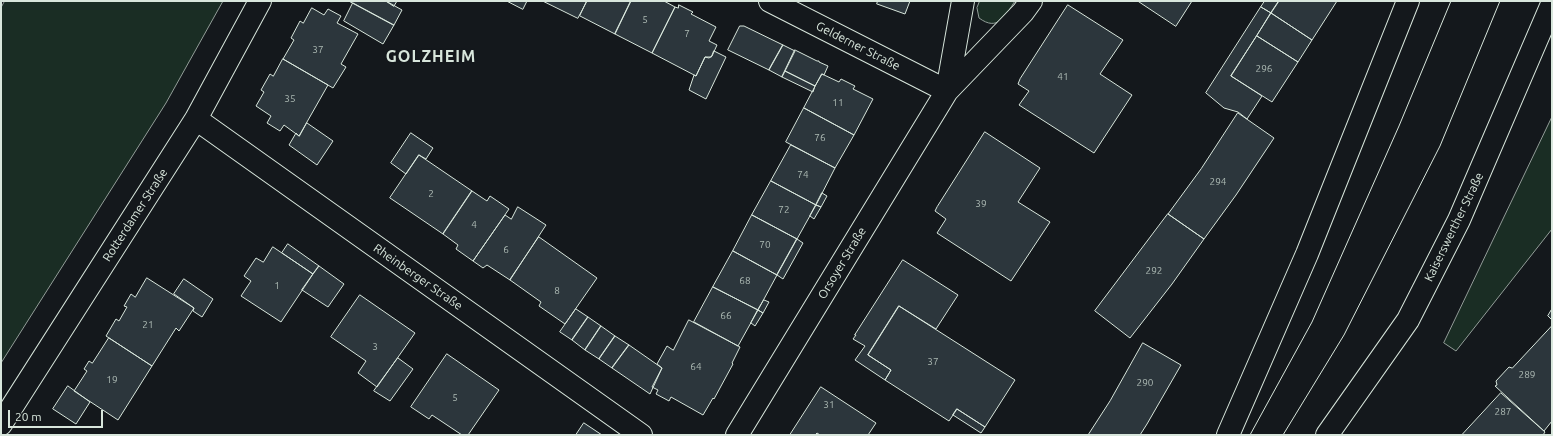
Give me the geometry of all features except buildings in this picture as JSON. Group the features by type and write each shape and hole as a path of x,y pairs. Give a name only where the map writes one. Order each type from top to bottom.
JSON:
{"street":[{"name":"Rotterdamer Straße","path":"1,424 196,119 260,1"},
{"name":"Gelderner Straße","path":"770,1 947,91"},
{"name":"Orsoyer Straße","path":"947,91 963,1"},
{"name":"Orsoyer Straße","path":"737,435 947,91 1023,12 1031,1"},
{"path":"1228,435 1307,254 1408,1"},
{"name":"Kaiserswerther Straße","path":"1327,435 1408,320 1459,220 1552,4"},
{"name":"Rheinberger Straße","path":"196,119 641,435"}],"green space":[{"path":"5,1 223,1 166,103 1,363 1,8"},
{"path":"980,1 1015,1 1004,17 996,23 991,23 979,18 977,8"},
{"path":"1552,117 1552,229 1456,351 1444,343"}],"tram line":[{"path":"1250,435 1312,322 1399,126 1451,1"},
{"path":"1283,435 1344,335 1440,146 1500,1"}],"district":[{"name":"GOLZHEIM","path":"431,57"}]}
